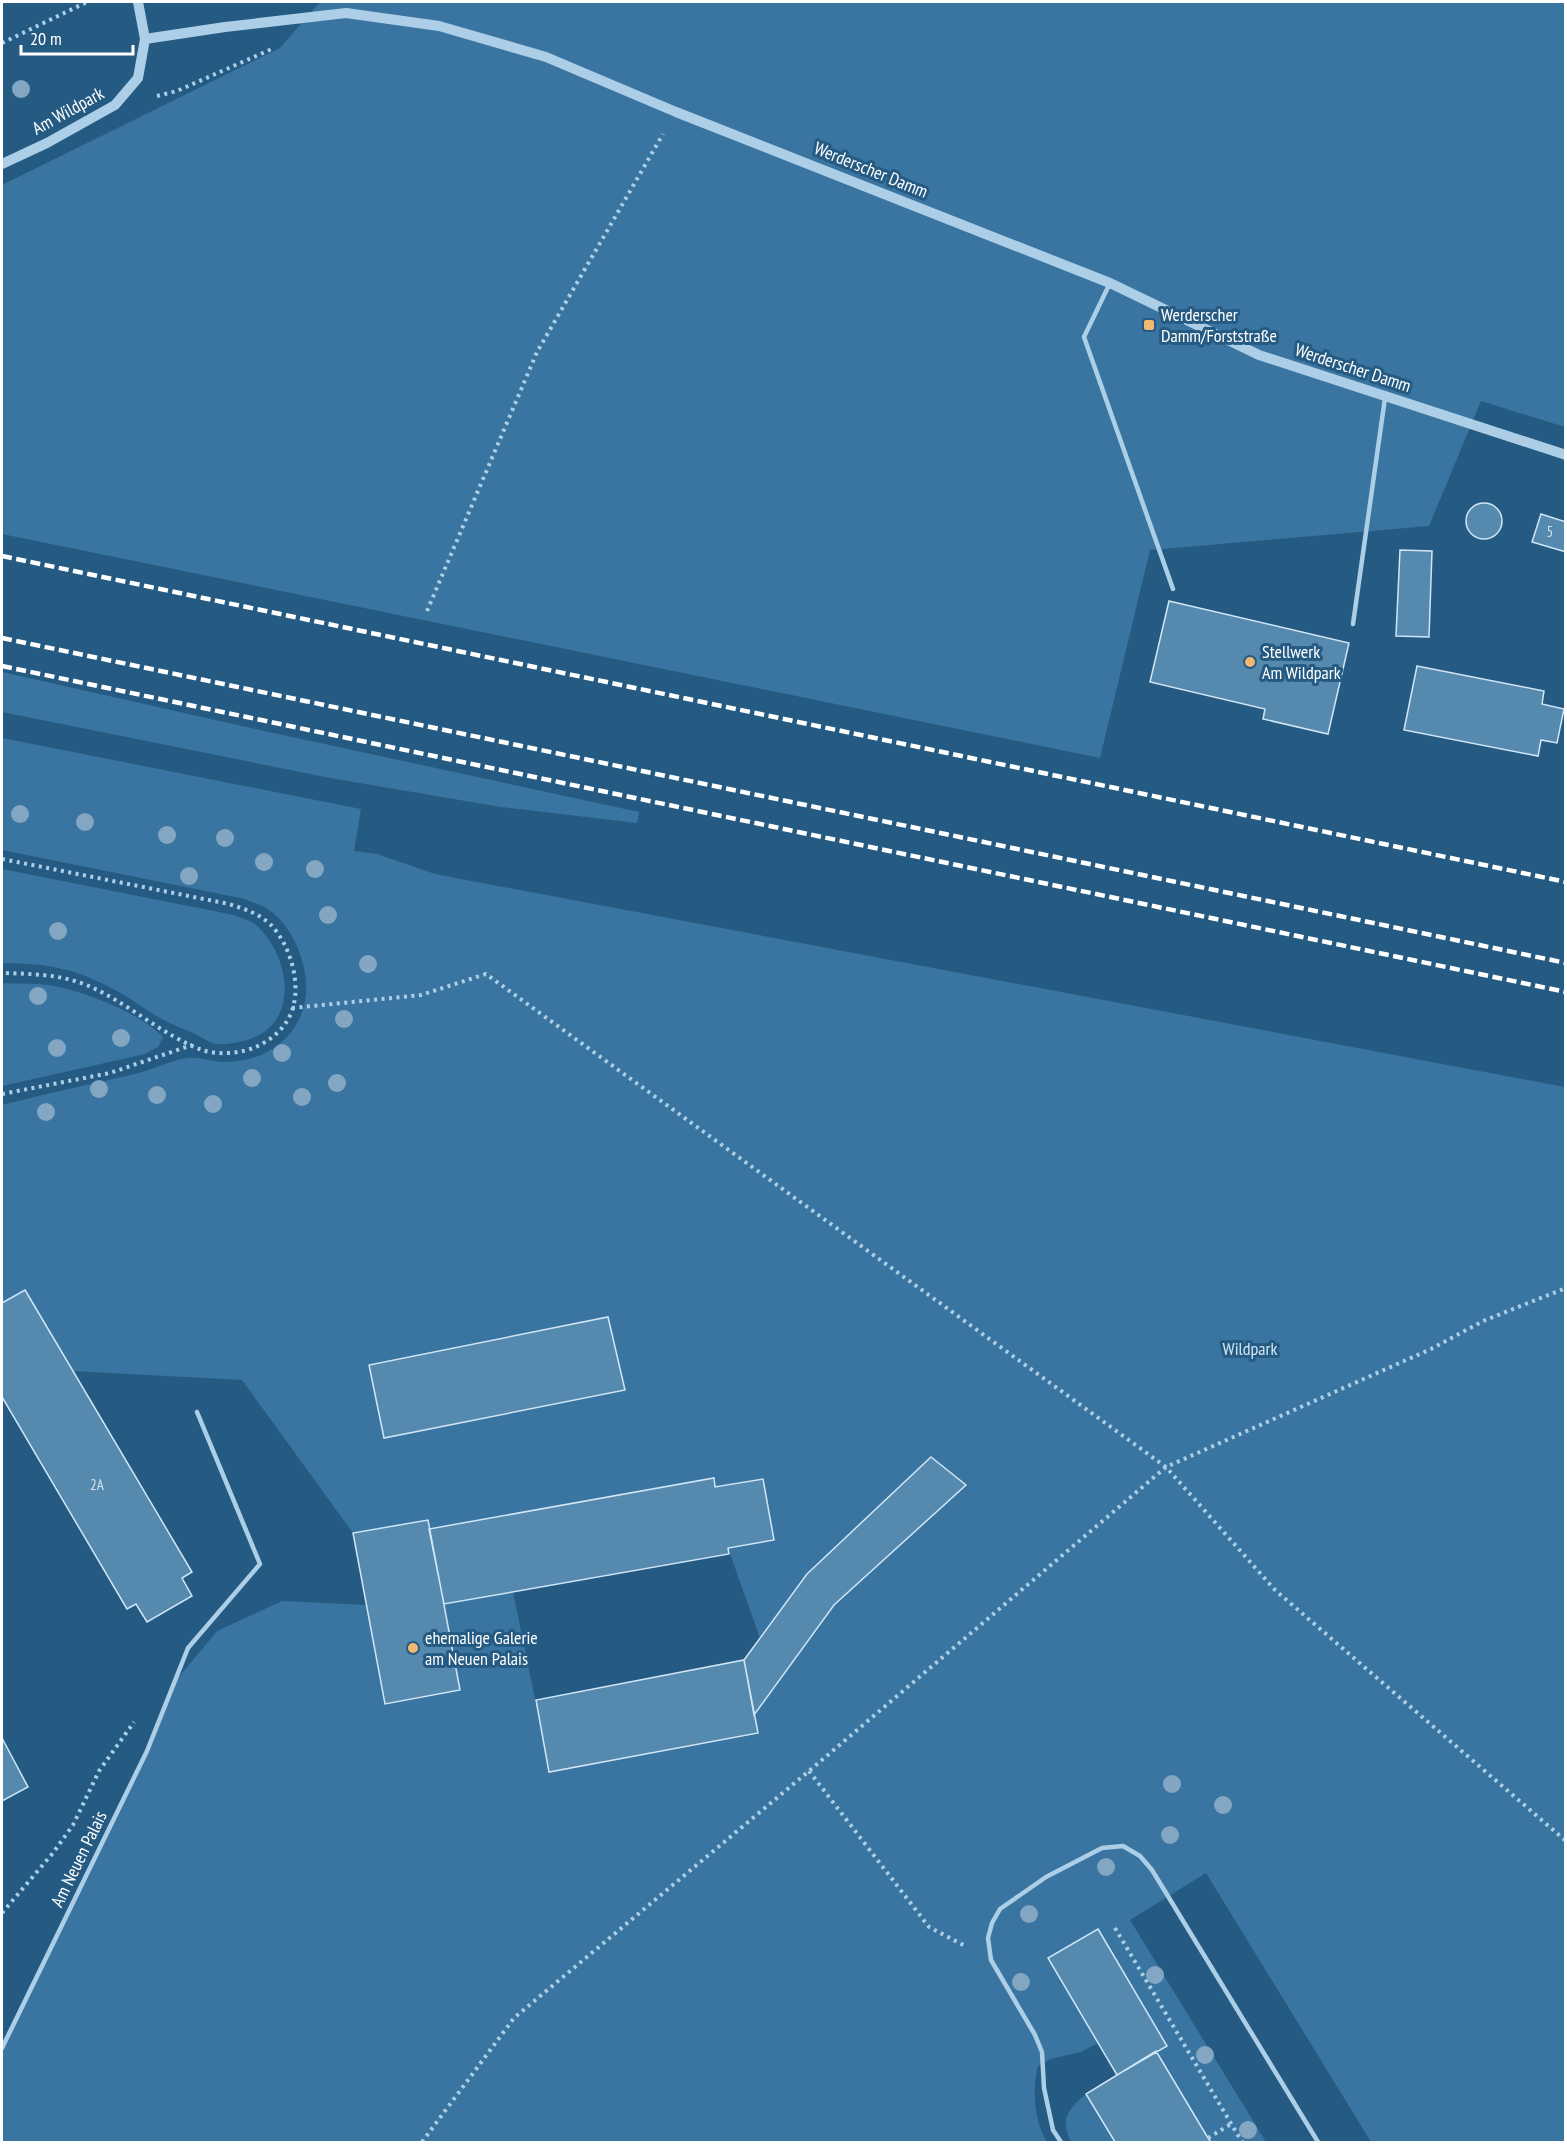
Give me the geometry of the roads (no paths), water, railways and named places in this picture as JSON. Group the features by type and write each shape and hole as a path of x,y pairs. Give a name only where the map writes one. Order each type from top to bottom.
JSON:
{"street":[{"path":"138,2 146,39"},
{"name":"Werderscher Damm","path":"146,39 225,27 346,14 439,26 546,57 676,112 1110,283 1259,354 1566,455"},
{"name":"Am Wildpark","path":"2,164 47,143 115,105 138,78 146,39"}],"lane":[{"path":"1110,283 1084,337 1173,589"},
{"path":"1353,624 1385,396"},
{"name":"Am Neuen Palais","path":"2,2048 147,1751 188,1648 260,1564 197,1412"},
{"path":"1061,2142 1053,2130 1044,2088 1042,2052 1035,2035 991,1960 988,1938 992,1923 1000,1909 1046,1877 1102,1848 1123,1846 1140,1856 1152,1870 1318,2142"}],"railway":[{"path":"2,556 1566,882"},
{"path":"2,638 1566,963"},
{"path":"2,666 1566,992"}],"place":[{"name":"Werderscher Damm/Forststraße","path":"1149,325"},
{"name":"Stellwerk Am Wildpark","path":"1250,662"},
{"name":"ehemalige Galerie am Neuen Palais","path":"413,1648"}],"park label":[{"name":"Wildpark","path":"1250,1349"}]}
